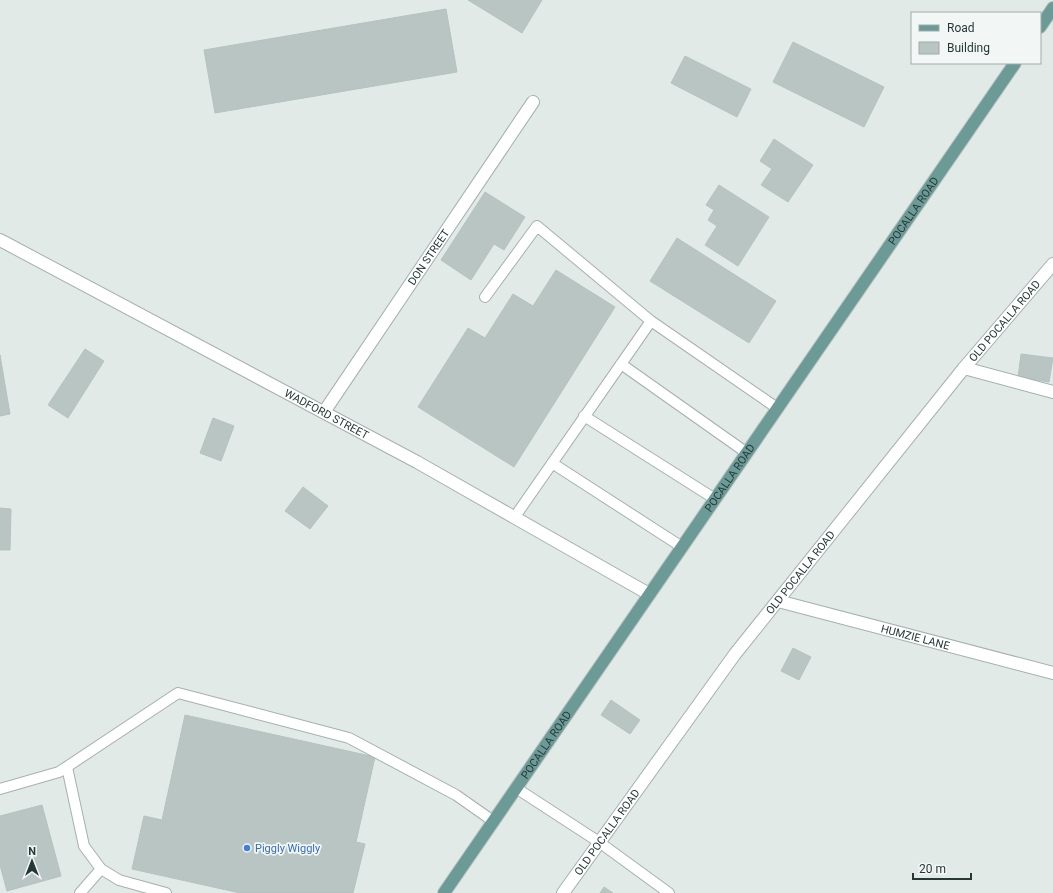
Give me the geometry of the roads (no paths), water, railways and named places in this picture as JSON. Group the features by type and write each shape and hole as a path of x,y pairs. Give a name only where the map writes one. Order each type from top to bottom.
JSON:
{"main road":[{"path":"1041,26 1053,8"},
{"name":"POCALLA ROAD","path":"444,893 1014,64"}],"street":[{"name":"DON STREET","path":"324,412 534,102"},
{"name":"WADFORD STREET","path":"0,240 324,412 649,594"},
{"name":"OLD POCALLA ROAD","path":"563,893 735,654 964,368 1053,264"},
{"path":"964,368 1053,392"},
{"name":"HUMZIE LANE","path":"778,601 1053,673"}],"lane":[{"path":"486,297 537,226 651,321 777,408"},
{"path":"514,518 651,321"},
{"path":"620,364 747,453"},
{"path":"584,416 715,499"},
{"path":"552,463 682,547"},
{"path":"0,789 59,772 178,693 349,738 456,795 493,821"},
{"path":"67,767 84,846 101,869 119,880 166,893"},
{"path":"516,788 600,842 670,893"},
{"path":"80,893 101,869"}],"place":[{"name":"Piggly Wiggly","path":"247,848"}]}
